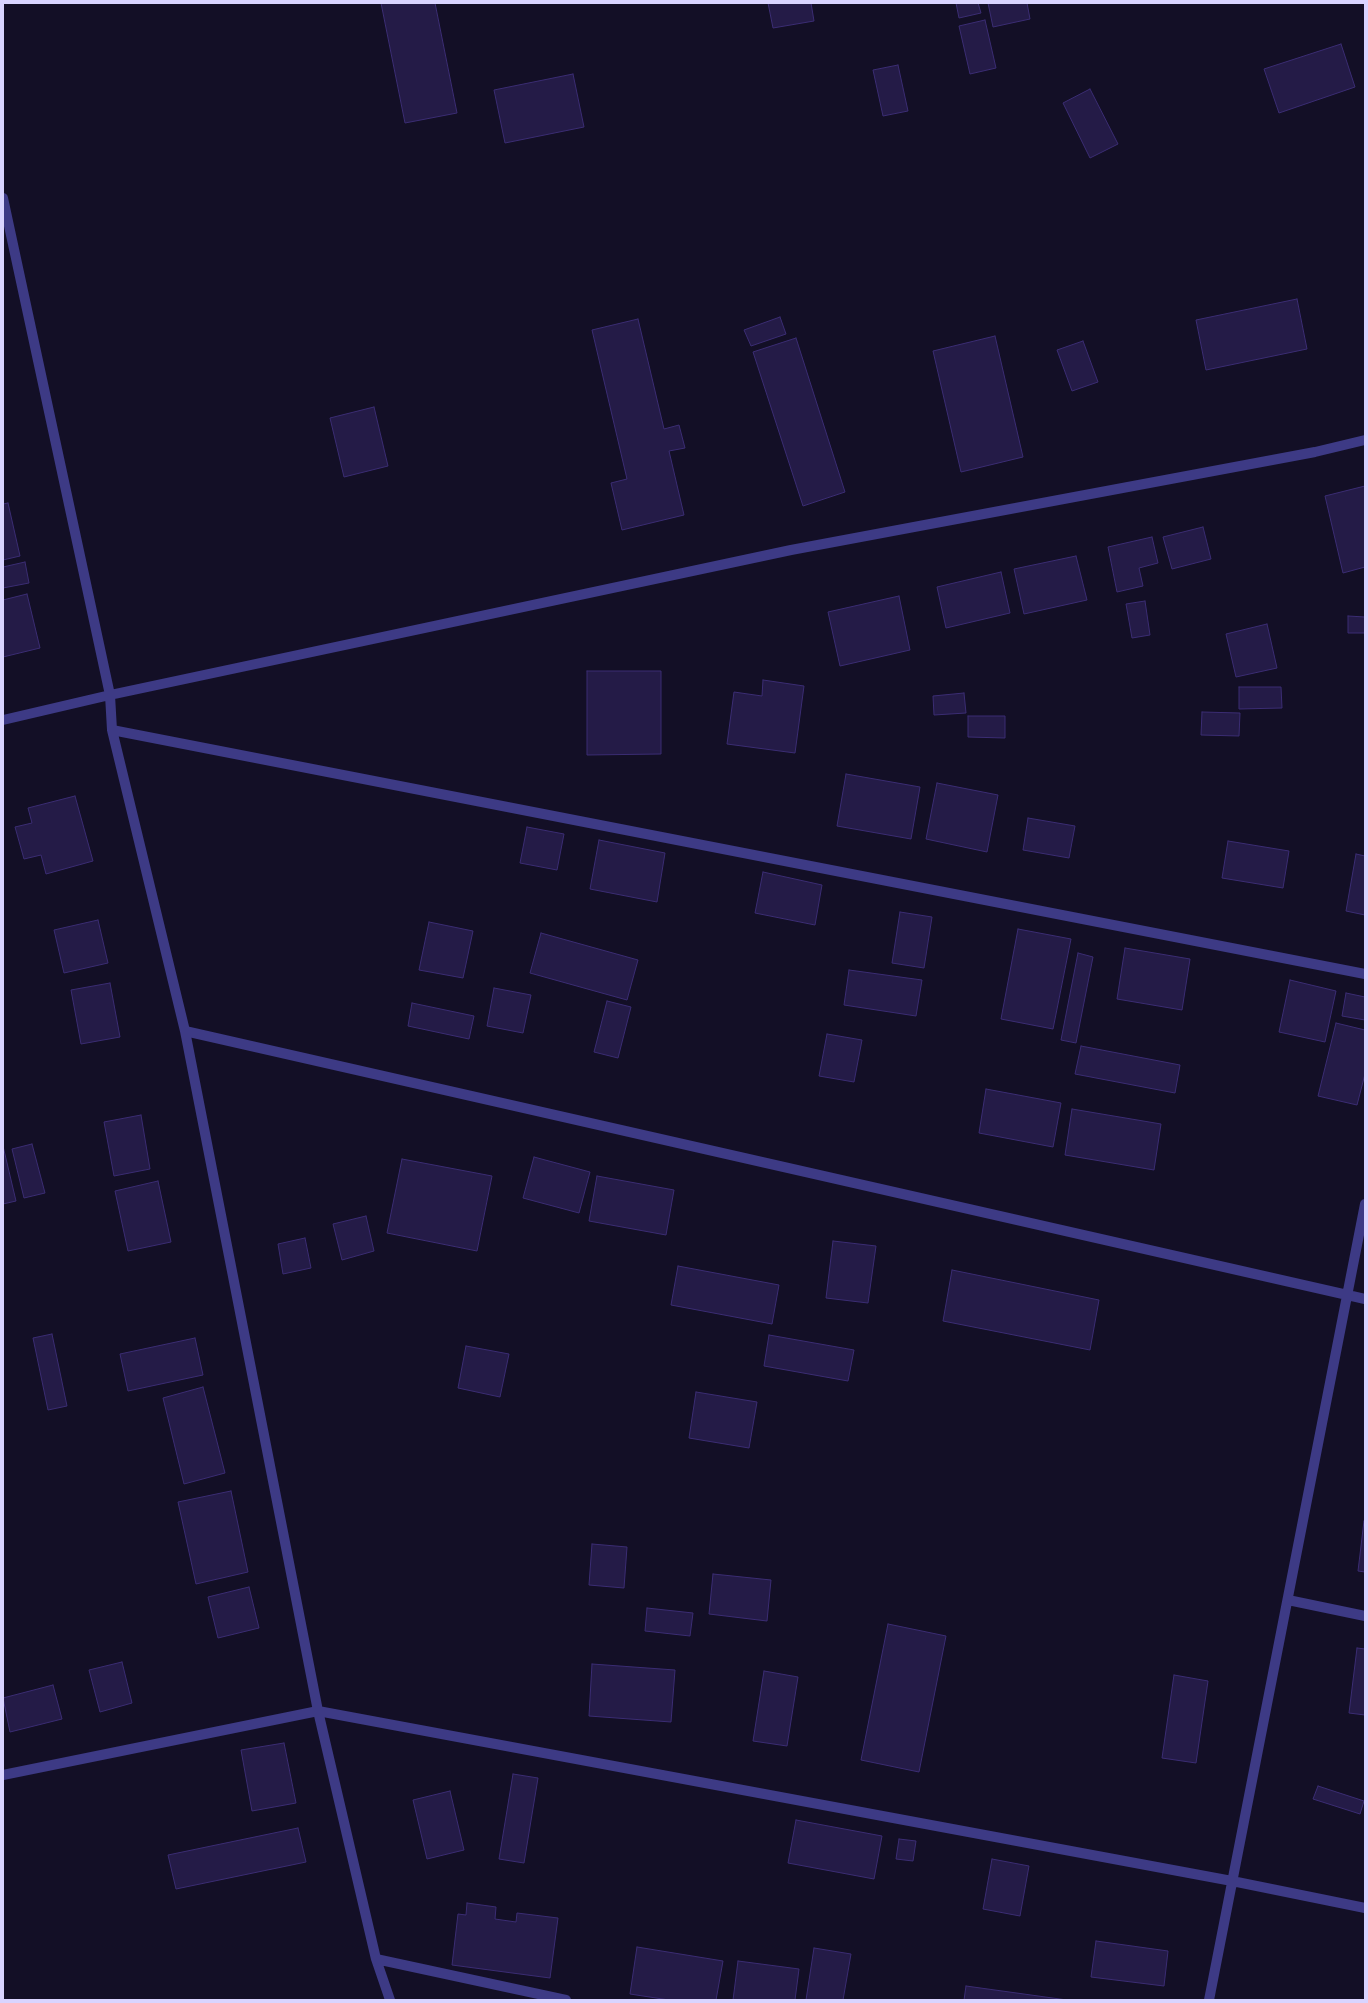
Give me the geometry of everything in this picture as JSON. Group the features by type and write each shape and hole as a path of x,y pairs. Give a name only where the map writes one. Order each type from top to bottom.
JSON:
{"street":[{"path":"3,198 110,695 112,730 185,1031 318,1711 376,1959 390,2000"},
{"path":"3,720 110,695 791,550 1308,453 1365,440"},
{"path":"112,730 1365,974"},
{"path":"185,1031 1365,1299"},
{"path":"1209,2000 1365,1204"},
{"path":"1288,1600 1365,1616"},
{"path":"3,1775 318,1711 1232,1881 1365,1908"},
{"path":"376,1959 566,2000"}],"building":[{"path":"381,3 435,3 457,113 405,123"},
{"path":"768,3 811,3 814,21 773,28"},
{"path":"956,3 978,3 981,13 959,18"},
{"path":"988,3 1027,3 1030,19 993,27"},
{"path":"985,20 996,68 970,74 959,26"},
{"path":"1341,44 1355,87 1279,113 1264,69"},
{"path":"898,65 908,111 883,116 873,70"},
{"path":"573,74 584,127 505,143 494,90"},
{"path":"1090,89 1118,144 1090,158 1063,103"},
{"path":"1297,299 1307,349 1206,370 1196,320"},
{"path":"780,317 786,334 751,346 744,330"},
{"path":"638,319 664,429 679,425 685,448 669,451 684,515 622,530 611,483 627,479 592,330"},
{"path":"995,336 1023,457 961,472 933,351"},
{"path":"796,338 845,492 803,506 753,352"},
{"path":"1083,341 1098,382 1072,391 1057,350"},
{"path":"374,407 388,466 344,477 330,418"},
{"path":"1365,486 1365,567 1343,573 1325,496"},
{"path":"8,503 20,556 3,560 3,504"},
{"path":"1203,527 1211,559 1172,569 1163,537"},
{"path":"1152,537 1158,563 1139,568 1143,586 1117,592 1108,547"},
{"path":"1076,556 1087,600 1024,614 1014,569"},
{"path":"25,562 29,583 3,588 3,567"},
{"path":"1001,572 1010,613 946,628 937,587"},
{"path":"27,594 40,648 3,657 3,600"},
{"path":"899,596 910,650 840,666 828,612"},
{"path":"1145,601 1150,635 1132,638 1126,604"},
{"path":"1348,616 1365,617 1365,633 1348,633"},
{"path":"1267,624 1277,668 1236,677 1226,634"},
{"path":"587,671 661,671 661,754 587,755"},
{"path":"763,680 804,686 795,753 727,744 734,692 762,696"},
{"path":"1239,687 1281,687 1282,708 1239,709"},
{"path":"964,693 966,713 934,715 933,696"},
{"path":"1202,712 1240,713 1239,736 1201,735"},
{"path":"968,716 1005,716 1005,738 968,737"},
{"path":"846,774 920,787 911,839 837,826"},
{"path":"937,783 998,795 987,852 926,839"},
{"path":"75,796 93,861 46,874 41,855 24,859 15,827 32,823 28,808"},
{"path":"1028,818 1075,826 1069,858 1023,850"},
{"path":"527,827 564,834 557,870 520,863"},
{"path":"599,840 665,853 657,902 590,889"},
{"path":"1228,841 1289,851 1283,888 1222,878"},
{"path":"1356,854 1365,856 1365,915 1346,911"},
{"path":"763,872 822,885 815,925 755,913"},
{"path":"900,912 932,917 924,968 892,963"},
{"path":"98,920 108,963 64,973 54,930"},
{"path":"429,922 473,931 463,978 419,970"},
{"path":"1018,929 1071,939 1053,1029 1001,1019"},
{"path":"541,933 638,960 627,1000 530,973"},
{"path":"1125,948 1190,959 1182,1010 1117,999"},
{"path":"1078,953 1093,957 1076,1043 1061,1040"},
{"path":"849,970 922,980 916,1016 844,1005"},
{"path":"1290,980 1336,991 1325,1042 1279,1032"},
{"path":"110,983 120,1037 81,1044 71,990"},
{"path":"494,988 531,995 523,1033 487,1026"},
{"path":"1346,993 1365,997 1365,1020 1342,1016"},
{"path":"607,1001 631,1007 618,1058 594,1052"},
{"path":"412,1003 474,1016 469,1039 408,1026"},
{"path":"1336,1023 1365,1030 1365,1074 1357,1105 1318,1096"},
{"path":"827,1034 862,1040 854,1082 819,1076"},
{"path":"1081,1046 1180,1065 1175,1093 1075,1074"},
{"path":"986,1089 1061,1103 1053,1147 979,1133"},
{"path":"1072,1109 1161,1124 1154,1170 1065,1155"},
{"path":"141,1115 150,1169 114,1176 104,1122"},
{"path":"32,1144 45,1193 24,1198 12,1149"},
{"path":"3,1146 16,1201 3,1204"},
{"path":"534,1157 590,1172 579,1213 523,1198"},
{"path":"402,1159 492,1176 477,1251 387,1233"},
{"path":"597,1176 674,1190 666,1235 589,1221"},
{"path":"158,1181 171,1242 128,1251 115,1191"},
{"path":"366,1216 374,1251 342,1260 333,1224"},
{"path":"305,1238 311,1268 283,1274 278,1244"},
{"path":"833,1241 876,1246 868,1303 826,1298"},
{"path":"678,1266 779,1285 772,1324 671,1305"},
{"path":"952,1270 1099,1300 1090,1350 943,1321"},
{"path":"52,1334 67,1406 48,1410 33,1338"},
{"path":"769,1335 854,1350 848,1381 764,1366"},
{"path":"195,1338 203,1375 128,1391 120,1354"},
{"path":"466,1346 509,1354 500,1397 458,1388"},
{"path":"203,1387 225,1473 184,1484 163,1398"},
{"path":"696,1392 757,1402 749,1448 689,1438"},
{"path":"231,1491 248,1572 196,1584 178,1502"},
{"path":"1365,1521 1365,1572 1358,1571"},
{"path":"592,1544 627,1547 624,1588 589,1585"},
{"path":"713,1574 771,1580 767,1621 709,1614"},
{"path":"249,1587 259,1628 218,1638 208,1597"},
{"path":"647,1608 693,1613 690,1636 645,1631"},
{"path":"888,1624 946,1636 919,1772 861,1760"},
{"path":"1357,1648 1365,1649 1365,1715 1349,1713"},
{"path":"122,1662 132,1703 100,1712 89,1670"},
{"path":"592,1664 675,1670 671,1722 589,1716"},
{"path":"764,1671 798,1677 787,1746 753,1741"},
{"path":"1174,1675 1208,1681 1196,1763 1162,1758"},
{"path":"53,1685 62,1719 10,1732 3,1698"},
{"path":"284,1743 296,1803 252,1811 241,1750"},
{"path":"513,1774 538,1778 524,1863 499,1859"},
{"path":"1318,1786 1364,1801 1360,1814 1313,1799"},
{"path":"450,1791 464,1850 427,1859 413,1800"},
{"path":"796,1820 882,1836 874,1879 788,1863"},
{"path":"298,1828 306,1862 176,1889 168,1855"},
{"path":"899,1839 916,1841 913,1861 896,1859"},
{"path":"992,1859 1029,1866 1020,1916 983,1909"},
{"path":"467,1903 496,1907 495,1919 516,1922 517,1913 558,1918 550,1978 452,1965 458,1914 466,1915"},
{"path":"1096,1941 1168,1951 1164,1986 1091,1977"},
{"path":"637,1947 723,1961 716,2000 669,2000 630,1994"},
{"path":"814,1948 851,1954 843,2000 806,2000"},
{"path":"738,1961 799,1969 795,2000 733,2000"},
{"path":"966,1986 1067,2000 964,2000"}]}
